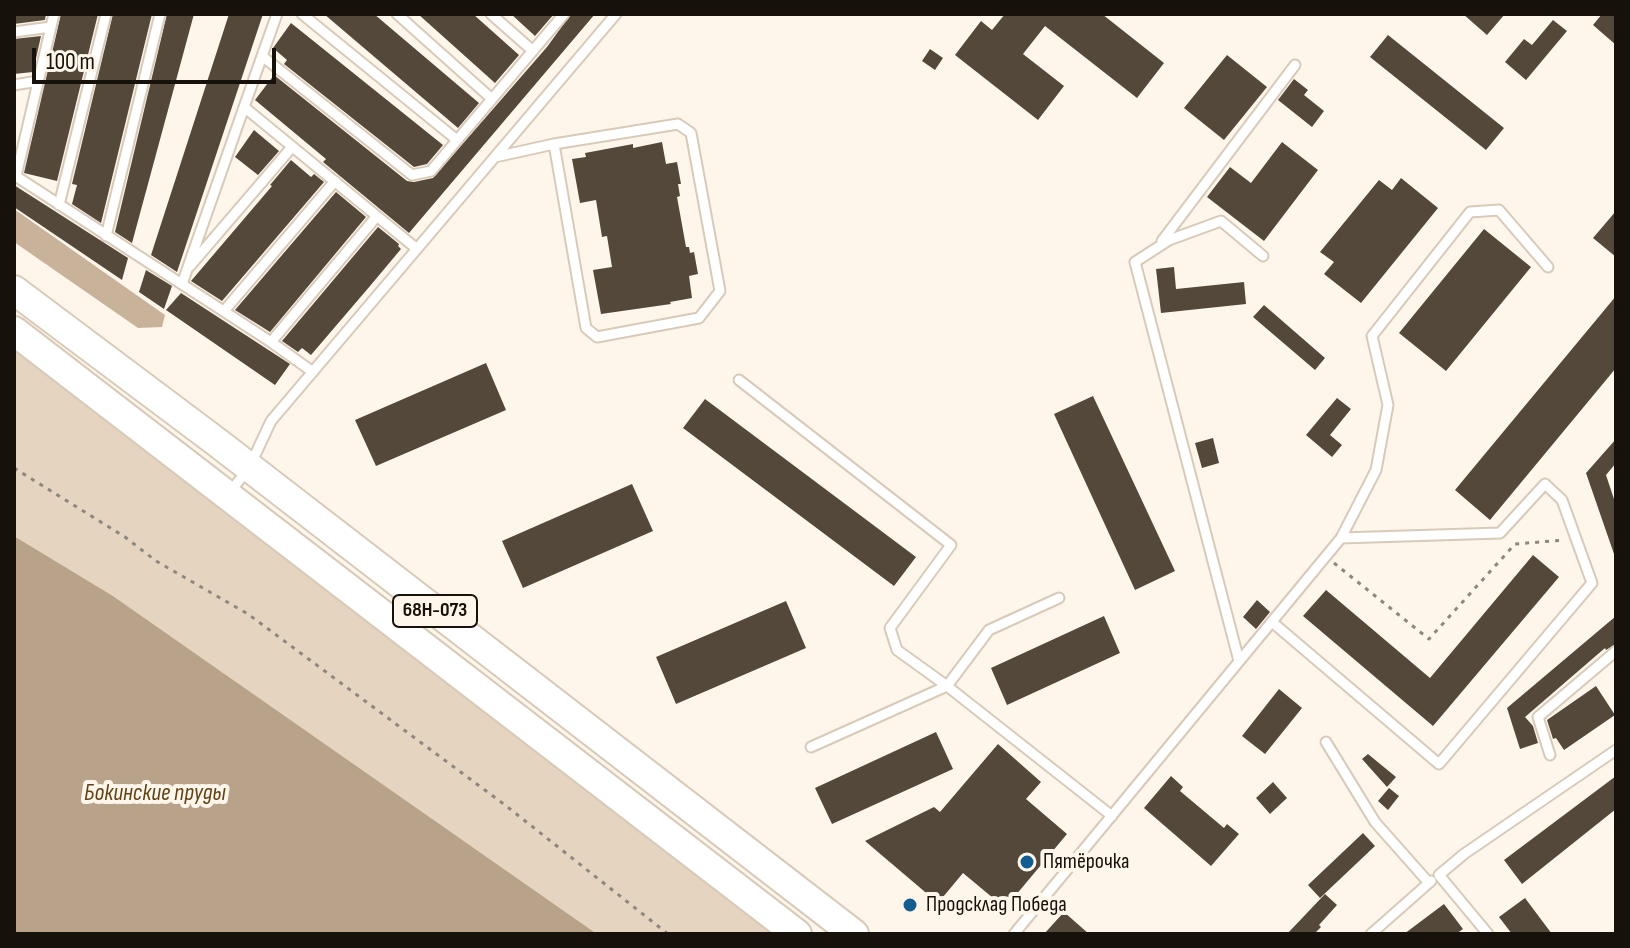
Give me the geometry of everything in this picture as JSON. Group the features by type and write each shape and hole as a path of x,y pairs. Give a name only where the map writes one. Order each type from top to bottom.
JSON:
{"main road":[{"name":"68Н-073","path":"14,290 854,934"},
{"name":"68Н-073","path":"14,331 797,934"}],"lane":[{"path":"54,14 15,176 313,372"},
{"path":"59,205 106,14"},
{"path":"106,236 160,14"},
{"path":"182,284 277,14"},
{"path":"302,14 457,140"},
{"path":"397,14 492,99"},
{"path":"491,14 533,51"},
{"path":"262,56 412,175 431,171 564,14"},
{"path":"228,495 249,468 271,421 616,14"},
{"path":"14,32 51,27"},
{"path":"1158,247 1295,65"},
{"path":"14,85 38,81"},
{"path":"244,107 417,249"},
{"path":"495,157 554,144 678,124 691,133 720,291 699,318 597,337 586,328 554,144"},
{"path":"187,269 292,147"},
{"path":"224,311 335,181"},
{"path":"1014,934 1341,538 1376,470 1388,405 1372,336 1470,212 1499,210 1548,267"},
{"path":"271,342 377,216"},
{"path":"1239,661 1135,262 1169,240 1221,221 1263,256"},
{"path":"739,380 951,545 890,628 897,650 1112,816"},
{"path":"1272,622 1439,764 1592,583 1562,500 1545,484 1500,533 1341,538"},
{"path":"811,747 947,686 989,630 1059,598"},
{"path":"1550,755 1538,717 1616,651"},
{"path":"1326,742 1375,822 1429,883"},
{"path":"1371,934 1464,854 1616,750"},
{"path":"1439,875 1488,934"}],"path":[{"path":"14,468 125,537 156,561 248,614 505,805 668,934"},
{"path":"1326,556 1429,639 1515,544 1576,539"}],"shaded area":[{"path":"14,209 165,315 162,327 138,328 14,242"},
{"path":"14,349 775,934 597,934 113,596 14,536"}],"water":[{"name":"Бокинские пруды","path":"14,536 113,596 597,934 14,934"}],"building":[{"path":"14,14 46,14 45,20 14,24"},
{"path":"61,14 98,14 57,181 24,173"},
{"path":"113,14 152,14 101,223 72,204 77,185 72,184"},
{"path":"167,14 194,14 132,243 115,232"},
{"path":"229,14 263,14 177,272 151,255"},
{"path":"324,14 374,14 479,103 458,128"},
{"path":"418,14 473,14 519,55 495,83"},
{"path":"511,14 554,14 535,36"},
{"path":"571,14 595,14 409,233 323,162 326,159 255,100 274,75 407,181 433,178 547,47"},
{"path":"1005,14 1102,14 1164,63 1137,98 1045,26 1023,54 1064,86 1038,120 955,55 981,21 992,30"},
{"path":"1463,14 1505,14 1487,35"},
{"path":"1602,14 1616,14 1616,45 1593,25"},
{"path":"1553,20 1567,31 1526,80 1505,62 1524,39 1532,45"},
{"path":"291,23 443,145 427,164 414,167 284,64 287,60 273,48"},
{"path":"1388,35 1504,128 1486,150 1370,57"},
{"path":"41,36 33,72 14,74 14,39"},
{"path":"930,49 943,58 935,70 922,61"},
{"path":"1227,55 1267,87 1224,140 1184,108"},
{"path":"1294,79 1308,90 1304,95 1324,111 1312,127 1278,100"},
{"path":"254,130 279,151 258,175 235,157"},
{"path":"662,142 666,164 677,162 681,184 678,184 680,196 677,197 686,247 689,247 690,253 694,252 698,274 689,276 692,298 601,314 593,270 612,267 607,236 602,237 596,200 580,203 572,159 586,157 585,153"},
{"path":"1282,142 1318,170 1264,241 1207,197 1230,167 1251,183"},
{"path":"291,160 311,177 314,174 324,182 222,301 191,281"},
{"path":"1401,178 1438,208 1361,303 1324,274 1334,262 1320,252 1379,180 1392,190"},
{"path":"14,185 128,258 122,280 14,207"},
{"path":"336,192 366,217 270,332 235,310"},
{"path":"1616,211 1616,257 1593,238"},
{"path":"378,227 401,249 370,286 311,355 302,348 298,352 282,341"},
{"path":"1484,229 1531,267 1446,371 1399,333"},
{"path":"1174,267 1176,289 1244,282 1246,304 1161,313 1156,269"},
{"path":"146,270 172,286 164,309 139,292"},
{"path":"181,293 290,364 275,385 166,310"},
{"path":"1616,296 1616,368 1490,520 1455,490"},
{"path":"1264,305 1325,358 1315,370 1253,317"},
{"path":"486,363 506,410 376,466 355,420"},
{"path":"1093,396 1175,571 1135,590 1054,414"},
{"path":"1337,398 1351,409 1330,435 1342,445 1332,457 1306,435"},
{"path":"705,399 916,557 894,586 683,428"},
{"path":"1213,438 1219,463 1202,468 1195,443"},
{"path":"1616,439 1616,463 1606,475 1616,505 1614,554 1586,473"},
{"path":"632,484 653,531 523,588 502,541"},
{"path":"1533,555 1559,577 1433,726 1303,616 1326,590 1430,678"},
{"path":"1257,600 1270,612 1256,629 1243,617"},
{"path":"786,601 806,648 676,704 656,657"},
{"path":"1104,616 1120,653 1007,705 991,668"},
{"path":"1616,616 1616,644 1605,648 1525,717 1533,726 1538,743 1520,749 1507,708"},
{"path":"1596,686 1615,715 1564,750 1556,738 1553,739 1547,720"},
{"path":"1279,689 1302,708 1265,754 1242,736"},
{"path":"936,732 953,769 832,824 815,788"},
{"path":"998,744 1041,782 1026,799 1067,834 1005,908 963,873 938,903 865,841 934,807 940,812"},
{"path":"1368,754 1396,777 1387,787 1362,759"},
{"path":"1171,776 1183,787 1180,791 1224,828 1227,824 1239,834 1211,866 1144,808"},
{"path":"1616,776 1616,809 1522,884 1504,860"},
{"path":"1273,782 1287,798 1270,814 1256,798"},
{"path":"1389,788 1399,796 1388,810 1378,801"},
{"path":"1363,833 1375,846 1320,898 1308,885"},
{"path":"1325,894 1337,905 1319,925 1321,927 1314,934 1287,934"},
{"path":"1525,898 1552,934 1512,934 1499,917"},
{"path":"1444,904 1463,929 1456,934 1404,934"},
{"path":"1064,912 1089,934 1044,934"}],"place":[{"name":"Пятёрочка","path":"1027,862"},
{"name":"Продсклад Победа","path":"910,905"}]}
